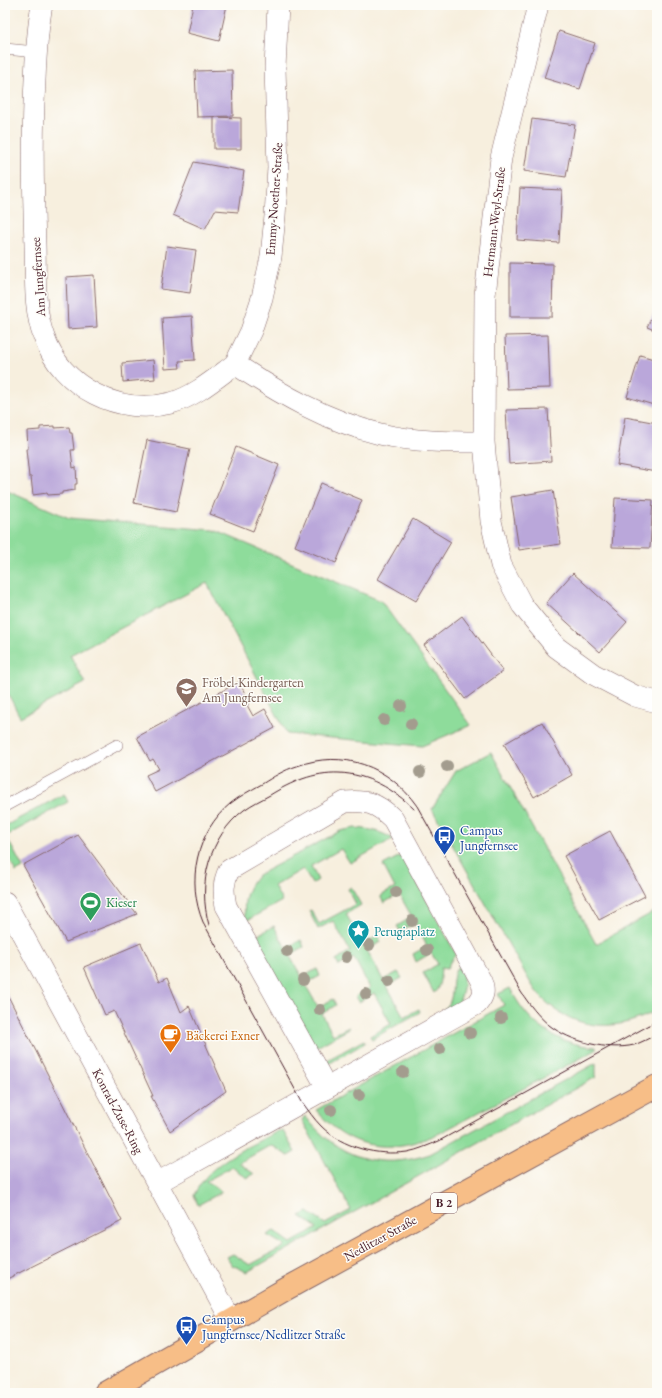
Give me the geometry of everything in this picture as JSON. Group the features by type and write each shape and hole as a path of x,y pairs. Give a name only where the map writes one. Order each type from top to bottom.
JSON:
{"main road":[{"name":"Nedlitzer Straße","path":"104,1393 286,1288 657,1086"}],"street":[{"name":"Am Jungfernsee","path":"42,5 36,52 33,127 38,309 43,337 55,360 74,381 94,395 119,404 145,407 172,403 199,390 235,364"},
{"name":"Emmy-Noether-Straße","path":"235,364 251,331 258,311 271,258 278,168 275,68 278,5"},
{"name":"Hermann-Weyl-Straße","path":"538,5 501,158 485,295 484,442 491,521 501,565 522,605 556,647 594,674 635,696 657,702"},
{"path":"235,364 270,387 330,418 366,430 381,434 434,442 484,442"},
{"path":"157,1183 327,1088 477,1004 482,998 484,990 481,981 393,819 380,808 358,801 345,802 229,870 224,885 223,894 226,906 327,1088"},
{"name":"Konrad-Zuse-Ring","path":"5,902 231,1320"}],"lane":[{"path":"5,49 36,52"},
{"path":"5,806 117,745"}],"green space":[{"path":"5,490 69,518 214,530 381,601 471,725 422,746 287,734 207,583 70,655 85,683 20,717 5,688"},
{"path":"491,752 596,944 657,910 657,1010 628,1022 613,1025 598,1025 584,1023 569,1018 556,1010 539,996 432,809 456,771"},
{"path":"64,794 68,802 6,836 23,868 16,872 5,851 5,826"},
{"path":"355,828 375,831 393,839 350,863 341,849 311,866 318,880 312,884 303,869 274,886 282,901 246,921 244,908 246,896 250,885 258,875 340,831"},
{"path":"402,855 456,954 447,969 441,968 439,985 434,993 423,973 438,964 431,953 416,962 413,954 427,946 415,923 400,931 397,926 412,917 399,894 384,903 380,896 395,888 383,865"},
{"path":"351,887 361,905 346,914 363,944 378,936 381,942 367,950 383,980 398,972 402,978 387,986 404,1017 419,1009 420,1012 372,1039 370,1036 391,1024 374,993 359,1002 356,996 370,988 354,958 339,966 336,960 350,951 333,921 318,929 309,911 311,910 319,924 356,904 348,889"},
{"path":"274,926 286,948 301,940 304,947 289,955 302,977 317,969 320,976 305,984 318,1007 333,999 336,1005 322,1014 333,1035 349,1027 349,1029 315,1048 254,937"},
{"path":"461,964 463,974 463,991 459,1002 445,1014 443,1010 448,1006 452,994 454,974"},
{"path":"510,988 525,1012 544,1030 568,1042 596,1047 596,1050 440,1133 422,1140 405,1144 389,1146 373,1145 358,1141 343,1134 329,1124 316,1110 504,1005 498,994"},
{"path":"364,1040 365,1043 325,1066 329,1059"},
{"path":"596,1063 596,1077 247,1272 232,1265 227,1257 233,1254 250,1265 285,1246 267,1235 274,1231 291,1243 317,1228 300,1216 308,1212 325,1224 351,1210 302,1120 305,1116 331,1142 346,1151 377,1161 411,1159 430,1154"},
{"path":"278,1131 283,1131 295,1152 288,1156 271,1145 239,1163 254,1174 247,1178 232,1167 206,1181 222,1192 198,1205 194,1195 201,1183 219,1164"}],"building":[{"path":"193,5 227,5 219,41 187,33"},
{"path":"559,31 595,43 580,89 544,78"},
{"path":"232,70 233,116 197,117 195,71"},
{"path":"214,117 241,118 241,149 214,149"},
{"path":"532,119 575,125 566,177 524,171"},
{"path":"194,162 244,171 238,212 215,210 205,229 173,215"},
{"path":"520,188 562,190 559,243 517,240"},
{"path":"167,246 196,250 190,293 161,289"},
{"path":"510,263 553,264 552,317 510,317"},
{"path":"94,275 97,327 68,329 66,277"},
{"path":"657,306 657,331 647,327"},
{"path":"192,316 195,360 179,361 180,368 165,369 162,318"},
{"path":"548,335 550,388 507,389 505,336"},
{"path":"640,355 657,360 657,406 627,397"},
{"path":"153,360 155,379 123,382 122,363"},
{"path":"548,409 551,461 509,464 506,410"},
{"path":"625,417 657,423 656,472 617,465"},
{"path":"55,426 55,428 69,427 70,433 72,433 74,450 71,450 73,468 76,467 77,484 75,484 75,490 62,492 62,494 48,495 47,493 33,495 31,477 29,477 26,449 28,449 27,431 40,430 40,427"},
{"path":"147,440 190,449 176,512 134,503"},
{"path":"236,447 279,465 253,531 210,514"},
{"path":"321,483 362,500 336,563 295,546"},
{"path":"553,490 561,544 519,550 511,497"},
{"path":"615,498 653,500 650,548 612,547"},
{"path":"413,519 451,542 416,601 378,579"},
{"path":"573,573 627,622 600,652 546,603"},
{"path":"462,616 503,671 465,699 424,645"},
{"path":"239,682 250,703 247,705 253,716 265,709 275,728 155,792 146,775 159,769 153,759 150,761 137,737"},
{"path":"542,722 572,775 534,797 504,744"},
{"path":"610,831 645,896 599,920 564,856"},
{"path":"78,835 137,914 66,942 23,865"},
{"path":"141,943 159,982 167,978 181,1012 189,1006 226,1091 170,1131 151,1096 153,1096 114,1011 105,1015 84,967"},
{"path":"5,990 122,1221 5,1280"}],"tram line":[{"path":"657,1021 439,1141 419,1149 396,1153 372,1151 350,1145 330,1134 321,1126 302,1102 203,922 195,890 195,874 202,843 209,828 231,803 283,772 297,766 314,761 331,759 348,761 379,771 393,780 406,792 417,806 521,992 534,1010 549,1025 568,1036 590,1044 602,1046 613,1047 634,1045 657,1034"},
{"path":"209,925 204,894 209,862 214,847 232,821 253,804 286,786 303,779 321,774 339,773 360,776 380,784 398,795 414,809"}],"place":[{"name":"Fröbel-Kindergarten Am Jungfernsee","path":"186,708"},
{"name":"Campus Jungfernsee","path":"445,856"},
{"name":"Kieser","path":"91,922"},
{"name":"Perugiaplatz","path":"359,950"},
{"name":"Bäckerei Exner","path":"170,1054"},
{"name":"Campus Jungfernsee/Nedlitzer Straße","path":"186,1346"}]}
